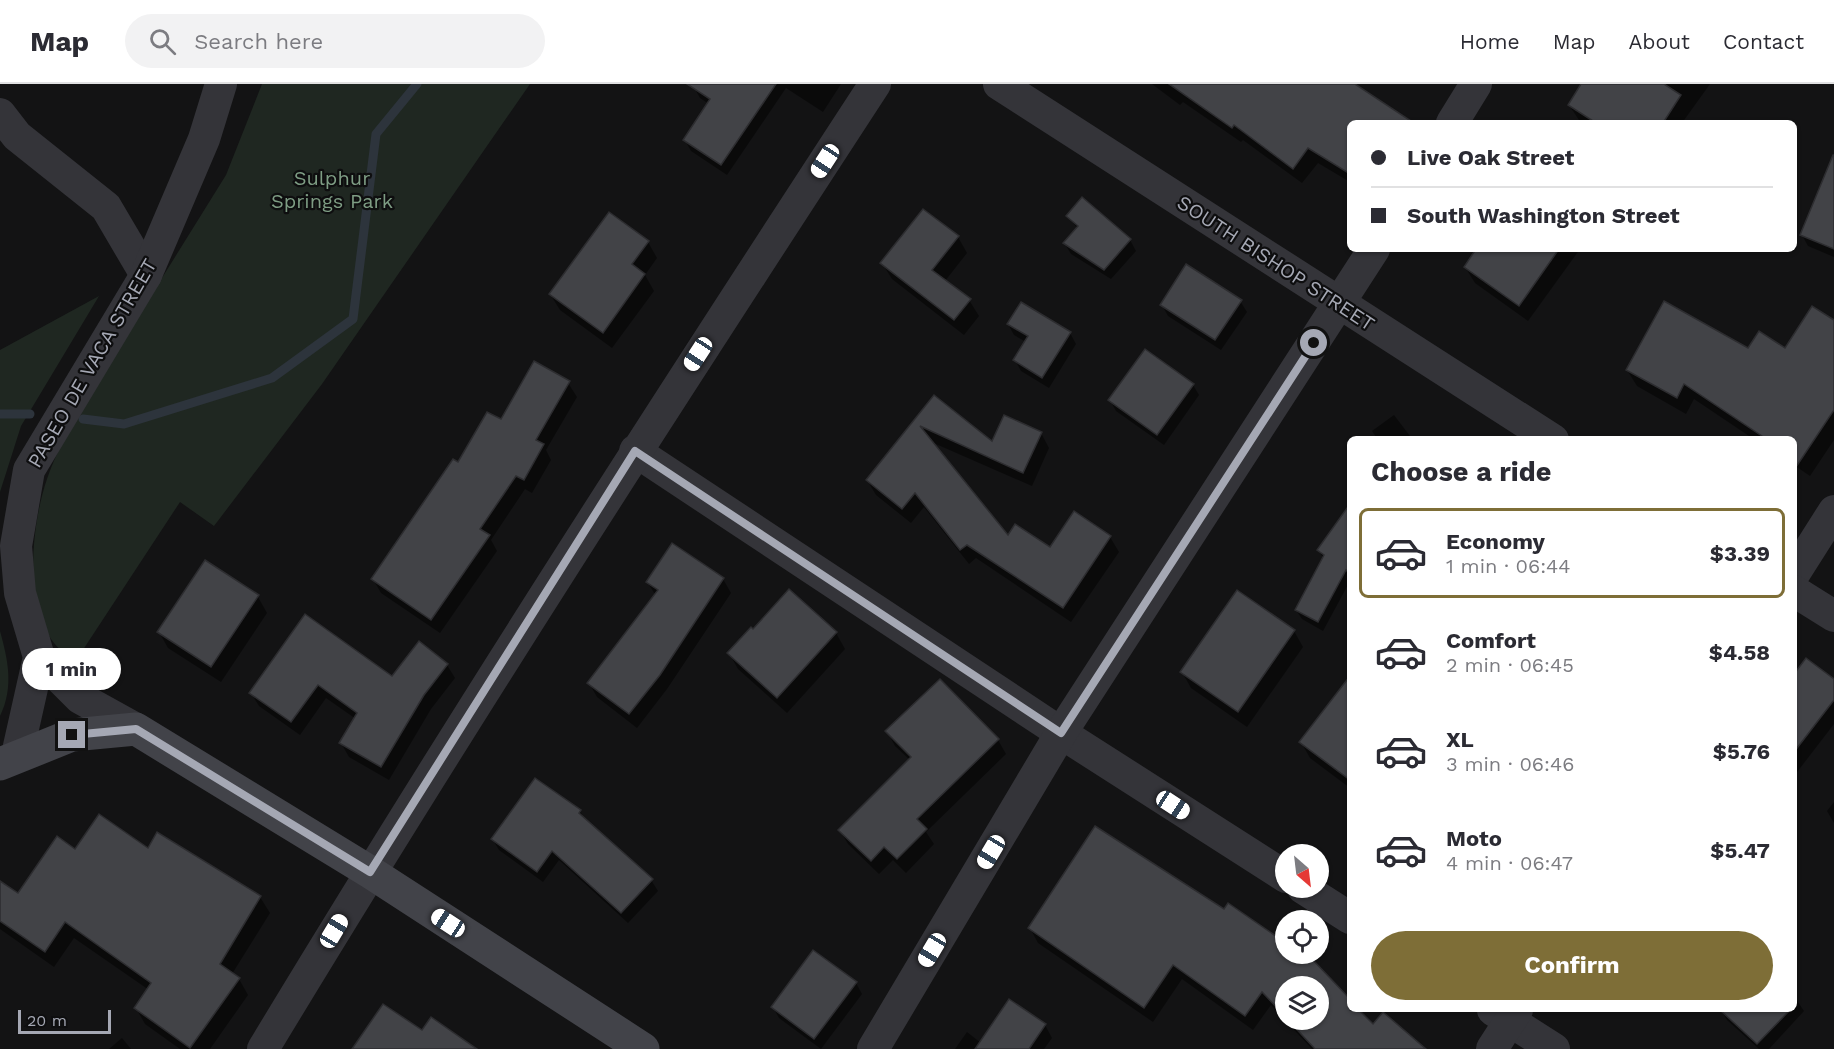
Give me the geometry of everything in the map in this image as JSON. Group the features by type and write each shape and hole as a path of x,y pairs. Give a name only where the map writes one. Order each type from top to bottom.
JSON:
{"street":[{"name":"PASEO DE VACA STREET","path":"8,760 39,657 20,593 16,546 29,470 146,275 204,139 220,84"},
{"path":"263,1049 370,872 635,451 875,84"},
{"name":"SOUTH BISHOP STREET","path":"999,84 1547,436"},
{"path":"1454,120 1476,84"},
{"path":"0,114 17,136 106,207 146,275"},
{"path":"873,1049 1061,733 1372,252"},
{"path":"635,451 1061,733 1275,870"},
{"path":"1797,569 1834,511"},
{"path":"1797,593 1834,616"},
{"path":"39,657 80,698 136,729 370,872 643,1049"},
{"path":"8,760 72,735 136,729"},
{"path":"1319,898 1347,916"},
{"path":"1492,1049 1507,1013 1554,1049"}],"green space":[{"name":"Sulphur Springs Park","path":"262,84 530,84 322,384 214,526 180,502 75,662 51,639 42,622 37,603 33,560 38,517 47,479 63,441 83,405 226,175"},
{"path":"99,296 21,426 0,492 0,350"},
{"path":"0,631 7,663 8,684 0,716"}],"building":[{"path":"687,84 776,84 721,165 683,140 710,99"},
{"path":"1169,84 1355,84 1409,120 1347,120 1347,172 1308,148 1293,169 1234,125 1232,128"},
{"path":"1581,84 1664,84 1681,95 1665,120 1591,120 1568,105"},
{"path":"1834,155 1834,249 1800,235"},
{"path":"1082,197 1131,239 1104,270 1063,243 1078,226 1066,216"},
{"path":"923,209 959,236 932,270 971,299 954,320 880,263"},
{"path":"609,212 649,241 632,264 645,274 603,333 549,294"},
{"path":"1474,252 1557,252 1519,306 1464,267"},
{"path":"1186,264 1242,300 1215,340 1160,305"},
{"path":"1664,301 1748,348 1759,331 1785,348 1812,306 1834,320 1834,410 1797,466 1797,436 1762,436 1684,384 1677,398 1626,370"},
{"path":"1021,302 1071,332 1042,378 1013,360 1028,336 1007,324"},
{"path":"1145,349 1194,384 1157,435 1108,400"},
{"path":"534,361 570,381 536,440 544,444 524,480 516,476 480,529 490,535 431,620 371,579 453,459 458,462 487,412 501,419"},
{"path":"934,395 992,441 1004,415 1042,432 1023,473 920,426 1008,535 1015,524 1050,547 1074,511 1111,536 1063,608 967,545 960,550 915,493 902,509 866,480"},
{"path":"1347,508 1347,571 1318,622 1295,610 1324,555 1317,550"},
{"path":"672,543 724,578 660,675 629,714 587,683 658,590 646,582"},
{"path":"205,560 259,595 211,667 157,632"},
{"path":"789,589 837,632 777,698 727,653 751,627 753,629"},
{"path":"1237,590 1295,630 1238,712 1180,672"},
{"path":"305,614 392,676 419,641 448,664 424,695 381,767 339,743 357,713 318,685 291,722 249,693"},
{"path":"1806,658 1834,679 1834,700 1797,748 1797,670"},
{"path":"940,679 999,739 917,819 927,829 897,859 884,847 871,861 838,830 911,757 885,731"},
{"path":"1347,680 1347,778 1299,742"},
{"path":"535,778 581,810 579,813 653,879 621,913 552,851 537,872 491,839"},
{"path":"99,814 148,848 157,832 261,896 220,964 240,978 190,1048 134,1008 151,983 65,922 45,952 0,921 0,881 18,893 57,836 75,849"},
{"path":"1095,826 1224,909 1228,903 1275,935 1275,964 1317,964 1328,976 1275,976 1275,1006 1262,992 1245,1016 1173,965 1144,1008 1028,928"},
{"path":"813,950 857,982 814,1039 771,1007"},
{"path":"1329,977 1347,996 1347,1012 1361,1012 1373,1024 1383,1012 1426,1049 1315,1049 1297,1030 1329,1030"},
{"path":"1009,999 1046,1024 1029,1049 975,1049"},
{"path":"383,1004 422,1030 431,1017 477,1049 352,1049"},
{"path":"1722,1012 1788,1012 1757,1044"}],"waterway":[{"path":"83,419 124,424 272,378 353,319 376,134 417,84"},
{"path":"0,414 30,414"}],"route":[{"path":"72,735 136,729 370,872 635,451 1061,733 1314,343"}]}
